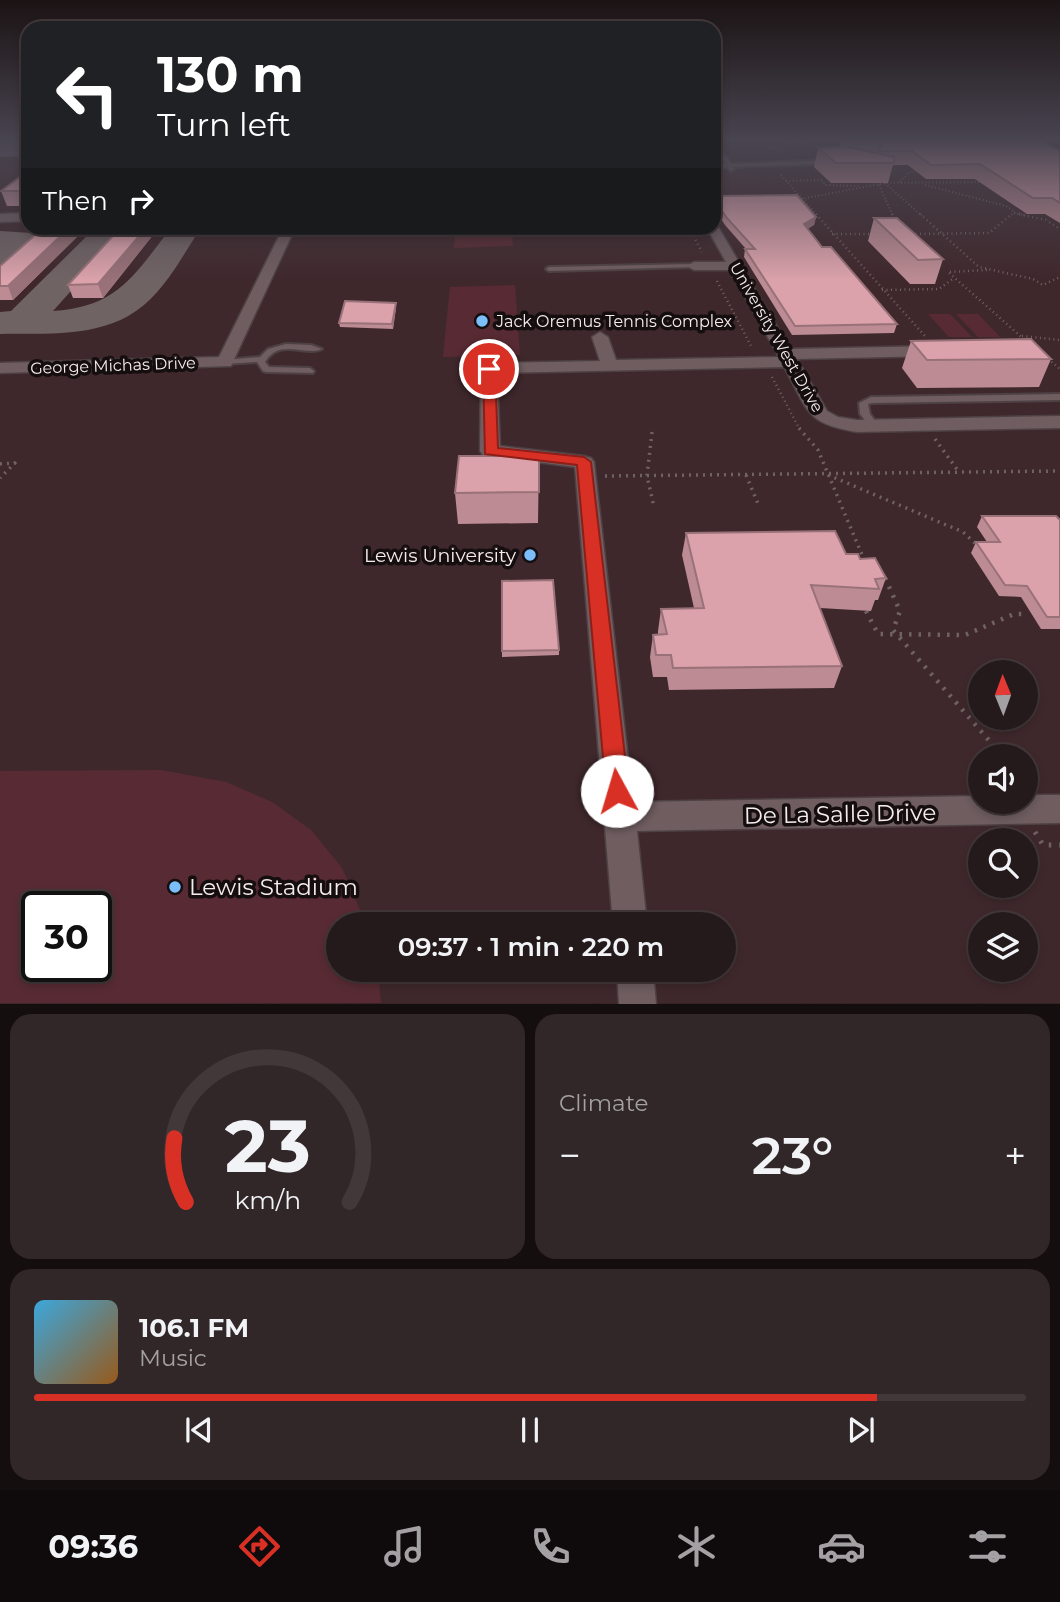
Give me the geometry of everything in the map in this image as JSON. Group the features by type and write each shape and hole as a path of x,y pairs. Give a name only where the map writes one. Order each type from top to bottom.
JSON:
{"street":[{"path":"0,218 21,217"},
{"path":"225,362 286,235"},
{"name":"University West Drive","path":"717,235 820,415 833,422 865,426 1060,422"},
{"path":"694,266 736,266"},
{"path":"600,337 610,366"},
{"path":"629,912 585,469 490,451 489,369 765,363 789,358 938,351"},
{"name":"George Michas Drive","path":"0,368 225,362"},
{"name":"De La Salle Drive","path":"620,817 1060,809"},
{"path":"636,982 638,1003"}],"lane":[{"path":"548,269 694,266"},
{"path":"225,362 262,359 270,351 284,347 318,349"},
{"path":"262,359 262,366 266,369 310,371"},
{"path":"865,426 863,403 871,400 1060,397"}],"path":[{"path":"789,186 938,351"},
{"path":"853,186 873,186"},
{"path":"801,199 873,186"},
{"path":"879,186 896,222"},
{"path":"888,186 979,267 1032,279 1043,285 1060,276"},
{"path":"928,186 1010,209 1020,209"},
{"path":"1010,209 1014,213 1046,220 1060,229"},
{"path":"901,234 989,233 1014,213"},
{"path":"832,234 874,234"},
{"path":"693,235 754,352 765,363 801,431 809,435 820,454 867,564"},
{"path":"994,270 948,272 1026,342"},
{"path":"883,290 939,289 954,277"},
{"path":"1020,336 1060,340"},
{"path":"1045,355 1060,369"},
{"path":"925,424 959,471"},
{"path":"652,432 647,476 654,506"},
{"path":"0,464 15,463 0,478"},
{"path":"585,469 647,476 1060,471"},
{"path":"827,474 963,532 980,550"},
{"path":"746,475 759,506"},
{"path":"877,572 887,579 900,611 893,630 992,744"},
{"path":"866,611 878,634 965,635 1006,617 1028,614"}],"shaded area":[{"name":"Lewis University","path":"0,186 21,186 21,235 721,235 721,186 1060,186 1060,1003 0,1004"},
{"path":"455,235 512,235 513,246 454,248"},
{"name":"Jack Oremus Tennis Complex","path":"515,285 520,355 443,357 450,287"},
{"path":"928,314 950,314 972,337 949,337"},
{"path":"956,314 978,314 1000,337 978,337"},
{"name":"Lewis Stadium","path":"161,770 226,782 272,802 311,830 342,868 361,912 326,912 326,982 379,982 381,1003 0,1003 0,771"}],"building":[{"path":"8,186 21,186 21,191 1,191"},
{"path":"1014,186 1060,186 1060,203 1052,198 1033,198"},
{"path":"797,195 816,217 804,224 822,247 831,247 897,324 795,326 745,249 755,249 721,209 721,196"},
{"path":"874,218 897,218 943,259 918,260"},
{"path":"35,235 62,235 8,286 0,286 0,266"},
{"path":"114,235 140,235 98,284 68,285"},
{"path":"345,301 396,303 392,324 339,323"},
{"path":"1031,339 1051,359 927,360 911,341"},
{"path":"459,456 539,456 539,492 455,493"},
{"path":"982,516 1056,516 1060,520 1060,617 1047,617 1027,586 1005,585 976,542 1000,542"},
{"path":"835,531 846,554 858,554 860,559 875,558 886,578 875,579 879,589 811,585 842,666 673,668 671,655 656,655 653,635 667,634 661,609 704,608 686,533"},
{"path":"553,580 559,650 502,651 502,581"}],"taxiway":[{"path":"22,322 105,235"},
{"path":"0,323 55,322 108,312 138,291 181,235"},
{"path":"0,240 21,240 0,257"}],"place":[{"name":"Jack Oremus Tennis Complex","path":"482,321"},
{"name":"Lewis University","path":"530,555"},
{"name":"Lewis Stadium","path":"175,887"}],"route":[{"path":"489,369 490,451 584,462 617,791"}]}
